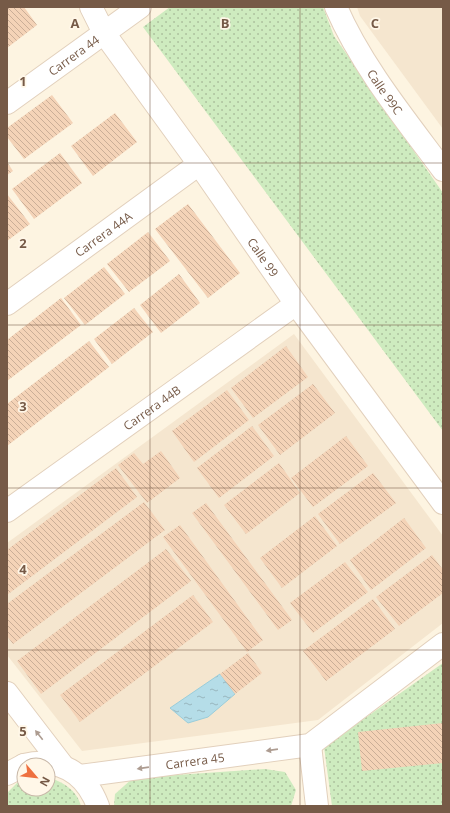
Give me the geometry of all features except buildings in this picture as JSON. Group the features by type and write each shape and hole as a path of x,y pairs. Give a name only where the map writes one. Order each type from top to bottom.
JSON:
{"street":[{"name":"Calle 99","path":"91,7 104,34 199,164 296,304 443,503"},
{"name":"Carrera 44","path":"7,103 140,7"},
{"name":"Calle 99C","path":"336,7 345,28 393,102 443,170"},
{"name":"Carrera 44A","path":"7,304 199,164"},
{"name":"Carrera 44B","path":"7,511 296,304"},
{"name":"Carrera 45","path":"56,766 71,771 310,745 443,644"},
{"path":"7,693 71,771 91,789 98,806"},
{"path":"310,745 317,806"},
{"name":"Carrera 45","path":"7,774 16,769"}],"shaded area":[{"path":"357,7 443,7 443,129 360,16"},
{"path":"294,334 443,536 443,623 318,720 82,751 7,655 7,543"}],"green space":[{"path":"170,7 323,7 334,36 443,193 443,431 143,27"},
{"path":"443,663 443,806 332,806 324,747"},
{"path":"265,769 285,772 296,790 291,806 114,806 115,794 133,778"},
{"path":"56,780 73,791 81,806 7,806 7,793 16,784 16,797 56,797"}],"water":[{"path":"220,674 235,694 208,717 188,723 170,708"}]}
